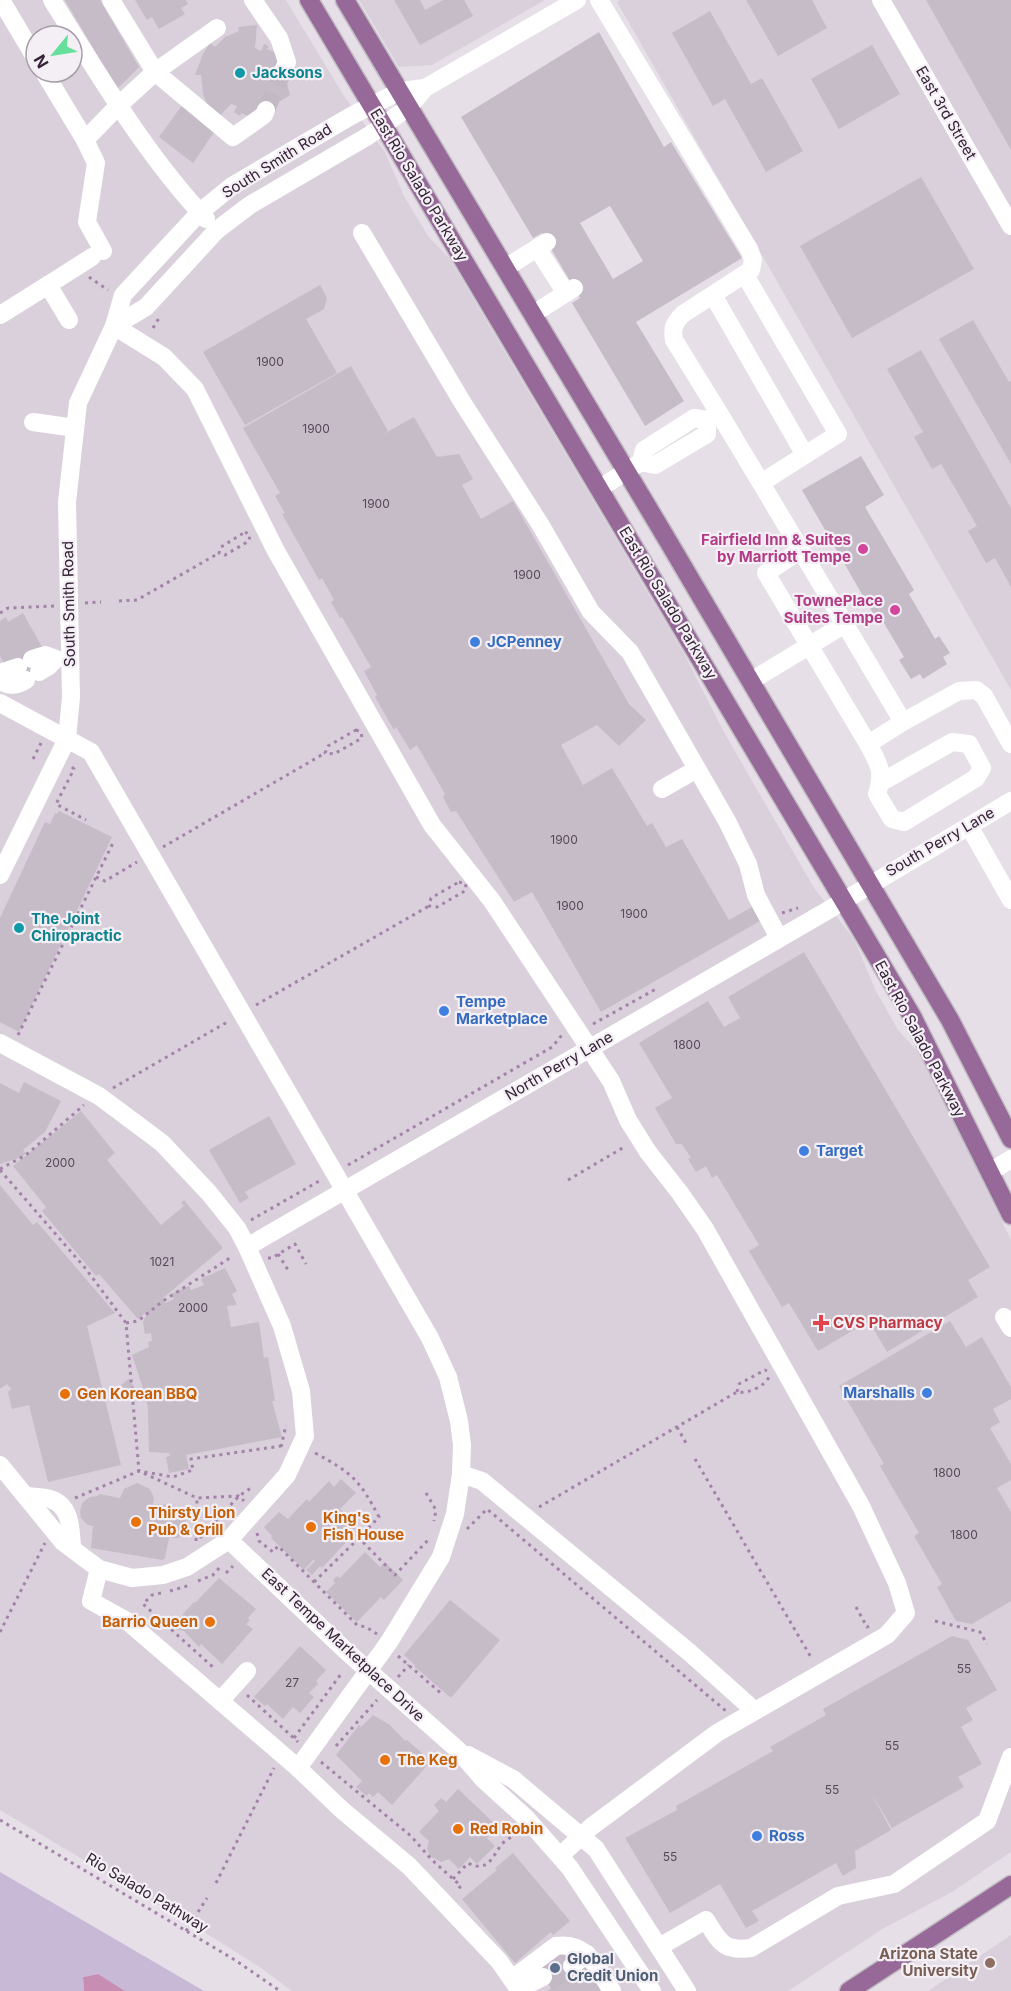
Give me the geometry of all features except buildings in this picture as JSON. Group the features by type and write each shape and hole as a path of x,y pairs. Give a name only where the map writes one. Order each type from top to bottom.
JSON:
{"main road":[{"name":"East Rio Salado Parkway","path":"309,0 912,1016 1011,1215"},
{"name":"East Rio Salado Parkway","path":"345,0 533,314 634,467 751,681 950,1020 1011,1139"},
{"path":"849,1991 1011,1885"}],"street":[{"path":"1,0 24,39"},
{"path":"52,0 118,106 174,182 217,230"},
{"path":"111,0 155,72 232,137 264,115 266,110"},
{"path":"253,0 279,38 287,62 283,71"},
{"name":"South Smith Road","path":"114,326 146,307 217,230 250,205 384,125 410,107 425,88 577,0"},
{"path":"599,0 749,249 753,260 751,270 682,314 675,323 674,340 713,417 761,483 903,722"},
{"name":"East 3rd Street","path":"881,0 1011,226"},
{"path":"85,141 155,72 217,28"},
{"path":"0,315 92,257 87,222 96,164 51,84"},
{"name":"South Smith Road","path":"0,875 67,739 71,697 63,659 67,502 78,404 114,326 123,295 200,212 232,186 372,105 400,91 425,88"},
{"path":"362,233 461,400 540,524 591,612 630,652 748,864 756,895 779,938"},
{"path":"505,268 542,245 570,290 533,314"},
{"path":"745,274 838,434 761,483"},
{"path":"48,285 69,320"},
{"path":"713,295 805,455"},
{"path":"114,326 164,357 195,389 276,551 432,825 492,901 611,1081 628,1120 648,1152 705,1229 840,1467 897,1583 906,1613 886,1635 717,1733 580,1836 560,1856"},
{"path":"600,488 634,467 655,465 707,434 713,417"},
{"path":"33,422 75,428"},
{"path":"801,550 766,573 881,767 878,794 892,819 904,822 976,778 982,768 969,744 952,742 880,783"},
{"path":"751,681 844,624"},
{"path":"0,673 29,669 63,659"},
{"path":"0,678 12,679 29,669"},
{"path":"868,744 959,691 976,690 984,696 1011,744"},
{"path":"0,703 91,752 430,1338 448,1377 459,1420 462,1445 461,1474 455,1514 441,1557 389,1642 298,1768"},
{"path":"662,789 697,769"},
{"name":"South Perry Lane","path":"870,884 1011,801"},
{"path":"969,826 1011,900"},
{"name":"North Perry Lane","path":"241,1251 870,884"},
{"path":"0,1465 63,1542 99,1569 132,1578 163,1575 187,1567 229,1540 287,1475 306,1436 301,1391 289,1348 266,1287 241,1251 237,1228 209,1193 162,1143 99,1096 4,1037"},
{"path":"990,1172 1011,1159"},
{"path":"461,1474 482,1480 689,1652 755,1711"},
{"name":"East Tempe Marketplace Drive","path":"229,1540 368,1670 458,1750 483,1779 526,1818 560,1856 652,1991"},
{"path":"99,1569 91,1600 127,1622 283,1754 342,1810 409,1866 499,1961 518,1987"},
{"path":"220,1701 247,1671"},
{"name":"East Tempe Marketplace Drive","path":"458,1750 513,1779 596,1849 687,1991"},
{"path":"659,1947 706,1920 720,1942 736,1950 751,1948 838,1896 894,1884 987,1821 1011,1757"},
{"path":"518,1987 556,1946 574,1955 612,1991"},
{"path":"518,1987 543,1977"}],"path":[{"path":"92,257 89,277 111,293"},
{"path":"153,328 161,310"},
{"path":"147,324 158,332"},
{"path":"119,601 137,600 219,553 221,547 245,532 250,535 249,541 225,555 219,553"},
{"path":"83,603 102,602"},
{"path":"0,612 8,608 51,608 59,603"},
{"path":"159,849 325,753 334,754 362,738 361,732 356,730 328,746 325,753"},
{"path":"65,764 74,769 56,804 86,820"},
{"path":"4,1037 18,1035 113,843"},
{"path":"96,877 105,881 141,860"},
{"path":"250,1008 429,906 437,907 465,891 466,884 459,882 431,898 429,906"},
{"path":"778,915 804,906"},
{"path":"591,1026 660,987"},
{"path":"107,1091 233,1018"},
{"path":"343,1168 552,1047 566,1032"},
{"path":"84,1104 26,1155 0,1169 86,1269 126,1323 139,1471"},
{"path":"568,1180 628,1145"},
{"path":"244,1223 261,1216 325,1178"},
{"path":"266,1259 295,1244 306,1264"},
{"path":"239,1264 241,1251"},
{"path":"126,1323 138,1321 164,1300 241,1251"},
{"path":"278,1254 290,1273"},
{"path":"534,1510 737,1392 745,1394 768,1380 771,1373 765,1370 739,1384 737,1392"},
{"path":"278,1456 286,1426 286,1417"},
{"path":"677,1427 686,1443"},
{"path":"67,1503 139,1471 173,1477 193,1470 191,1459 281,1446"},
{"path":"312,1451 352,1475 364,1490 379,1517 314,1582"},
{"path":"695,1459 821,1674"},
{"path":"139,1471 198,1498 239,1496 247,1504"},
{"path":"198,1498 196,1542 239,1496 255,1485"},
{"path":"426,1493 436,1510 433,1524"},
{"path":"464,1532 487,1509 738,1721"},
{"path":"259,1525 257,1531 259,1541 273,1552 278,1546 357,1625 378,1634"},
{"path":"358,1538 395,1575 430,1539 431,1531"},
{"path":"0,1632 47,1539"},
{"path":"226,1573 237,1562"},
{"path":"215,1669 143,1604 153,1595 176,1590 213,1575 220,1567"},
{"path":"935,1621 980,1632 987,1644"},
{"path":"400,1649 396,1654 444,1695"},
{"path":"321,1762 409,1665"},
{"path":"216,1882 274,1766 341,1674"},
{"name":"Rio Salado Pathway","path":"0,1820 235,1960 280,1991"},
{"path":"453,1879 468,1863 476,1867 485,1865 498,1853 502,1844 519,1832"},
{"path":"186,1931 207,1898"}],"shaded area":[{"name":"Tempe Marketplace","path":"0,0 286,0 344,96 385,152 404,196 428,236 449,258 683,652 725,734 814,888 854,939 876,991 898,1030 922,1056 1011,1240 1011,1852 952,1892 884,1928 788,1991 292,1991 261,1968 0,1810"},
{"path":"359,0 545,0 432,65 399,67"},
{"path":"620,0 1011,0 1011,690 617,2"},
{"path":"0,1872 204,1991 125,1991 97,1974 83,1977 84,1991 0,1991"},
{"name":"Arizona State University","path":"1011,1935 1011,1991 928,1991"},
{"path":"98,1974 125,1991 84,1991 83,1977"}],"tunnel":[{"path":"266,110 283,71"},
{"path":"538,1970 563,1954"},
{"path":"548,1983 572,1966"}],"place":[{"name":"Jacksons","path":"240,73"},
{"name":"Fairfield Inn & Suites by Marriott Tempe","path":"863,549"},
{"name":"TownePlace Suites Tempe","path":"895,610"},
{"name":"JCPenney","path":"475,642"},
{"name":"The Joint Chiropractic","path":"19,928"},
{"name":"Tempe Marketplace","path":"444,1011"},
{"name":"Target","path":"804,1151"},
{"name":"CVS Pharmacy","path":"821,1323"},
{"name":"Marshalls","path":"927,1393"},
{"name":"Gen Korean BBQ","path":"65,1394"},
{"name":"Thirsty Lion Pub & Grill","path":"136,1522"},
{"name":"King's Fish House","path":"311,1527"},
{"name":"Barrio Queen","path":"210,1622"},
{"name":"The Keg","path":"385,1760"},
{"name":"Red Robin","path":"458,1829"},
{"name":"Ross","path":"757,1836"},
{"name":"Arizona State University","path":"990,1963"},
{"name":"Global Credit Union","path":"555,1968"}]}
